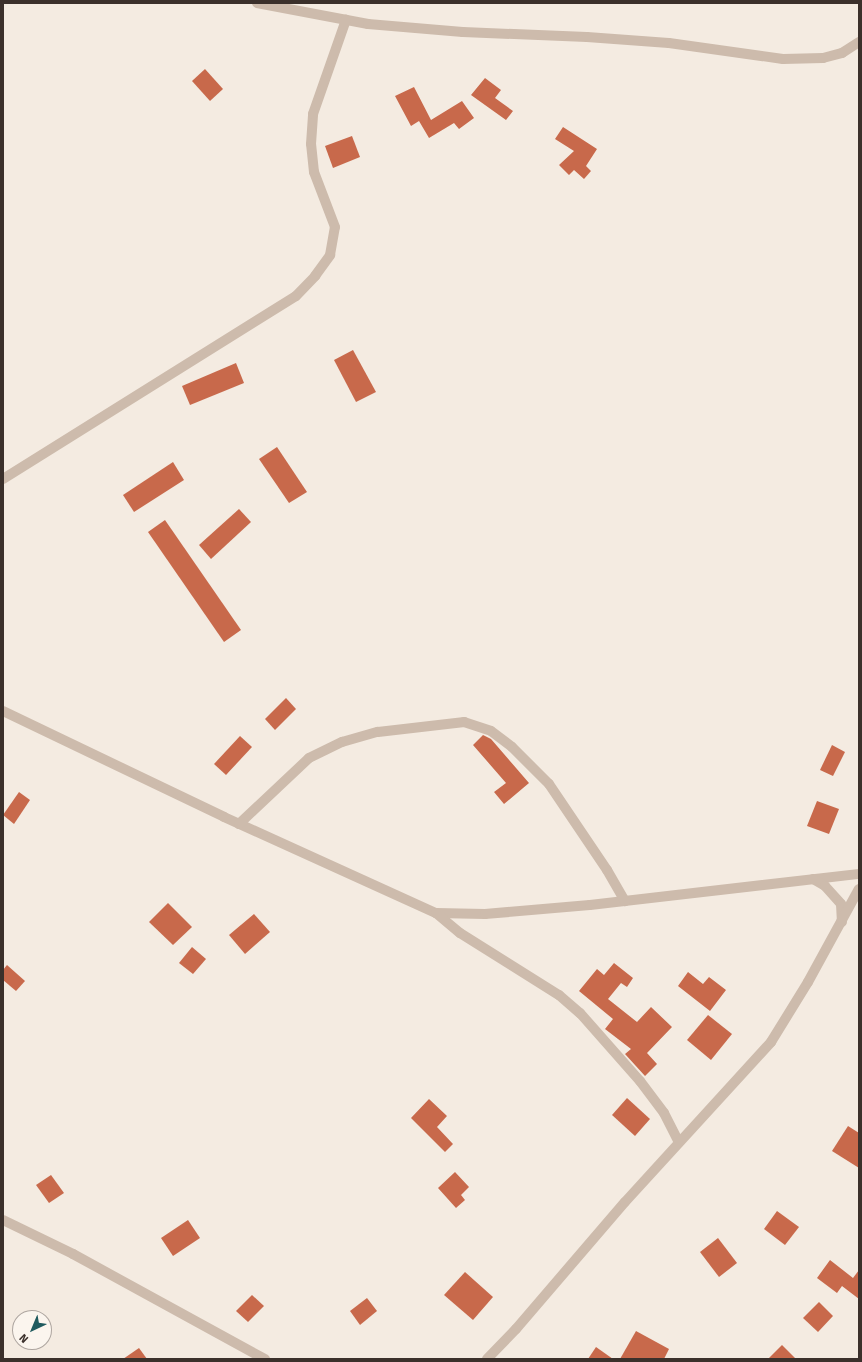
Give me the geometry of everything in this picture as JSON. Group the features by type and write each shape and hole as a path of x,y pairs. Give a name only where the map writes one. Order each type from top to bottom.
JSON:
{"street":[{"path":"257,3 346,20 463,32 587,37 669,43 783,59 823,58 842,53 859,42"},
{"path":"3,479 296,296 315,276 330,255 336,227 314,172 311,144 313,114 346,20"},
{"path":"3,710 239,824 436,913 460,933 559,995 580,1013 640,1081 664,1114 679,1142"},
{"path":"239,824 309,758 342,742 378,732 464,722 491,731 512,748 549,784 607,870 625,901"},
{"path":"436,913 485,914 625,901 859,874"},
{"path":"812,879 825,886 841,904 842,922"},
{"path":"487,1359 516,1329 679,1142 771,1042 842,922 859,889"},
{"path":"3,1220 73,1254 265,1359"}],"building":[{"path":"205,69 223,89 210,101 192,81"},
{"path":"485,78 501,90 495,98 513,111 506,120 471,95"},
{"path":"414,87 431,120 462,101 474,118 459,129 454,123 429,138 419,121 411,126 395,96"},
{"path":"563,127 597,149 586,166 591,171 584,179 574,170 569,175 559,165 574,151 555,139"},
{"path":"352,136 360,157 333,168 325,146"},
{"path":"353,350 376,392 356,402 334,360"},
{"path":"236,363 244,383 190,405 182,386"},
{"path":"277,447 307,492 289,503 259,459"},
{"path":"173,462 184,480 134,512 123,495"},
{"path":"239,509 251,522 211,559 199,545"},
{"path":"165,520 241,630 224,642 148,532"},
{"path":"286,698 296,709 275,730 265,719"},
{"path":"483,735 491,739 529,783 504,804 494,792 506,783 473,745"},
{"path":"240,736 252,747 226,775 214,764"},
{"path":"832,745 845,752 833,776 820,770"},
{"path":"19,792 30,800 14,824 3,815"},
{"path":"817,801 839,809 829,834 807,826"},
{"path":"168,903 192,927 173,945 149,922"},
{"path":"254,914 270,932 245,954 229,935"},
{"path":"192,947 206,959 193,974 179,963"},
{"path":"614,963 633,978 627,987 621,983 608,999 637,1022 651,1007 672,1027 647,1053 657,1064 645,1076 625,1054 631,1049 605,1029 613,1019 579,991 597,969 604,975"},
{"path":"7,965 25,981 16,991 3,980 3,970"},
{"path":"688,972 703,984 709,977 726,990 710,1011 678,986"},
{"path":"708,1015 732,1034 711,1060 687,1040"},
{"path":"627,1098 650,1119 635,1136 612,1115"},
{"path":"429,1099 447,1116 437,1127 453,1144 445,1152 411,1118"},
{"path":"848,1126 859,1133 859,1168 832,1151"},
{"path":"455,1172 469,1187 461,1195 465,1200 456,1208 438,1188"},
{"path":"51,1175 64,1193 49,1203 36,1185"},
{"path":"777,1211 799,1227 785,1245 764,1229"},
{"path":"188,1220 200,1238 173,1256 161,1238"},
{"path":"718,1238 737,1263 719,1277 700,1252"},
{"path":"830,1260 853,1278 859,1270 859,1299 842,1286 837,1293 817,1278"},
{"path":"465,1272 493,1297 473,1320 444,1295"},
{"path":"252,1295 264,1306 248,1322 236,1311"},
{"path":"367,1298 377,1311 360,1325 350,1311"},
{"path":"819,1302 833,1316 818,1332 803,1318"},
{"path":"636,1331 669,1349 664,1359 620,1359"},
{"path":"782,1345 796,1359 768,1359"},
{"path":"596,1347 613,1359 588,1359"},
{"path":"139,1348 147,1359 123,1359"}]}
